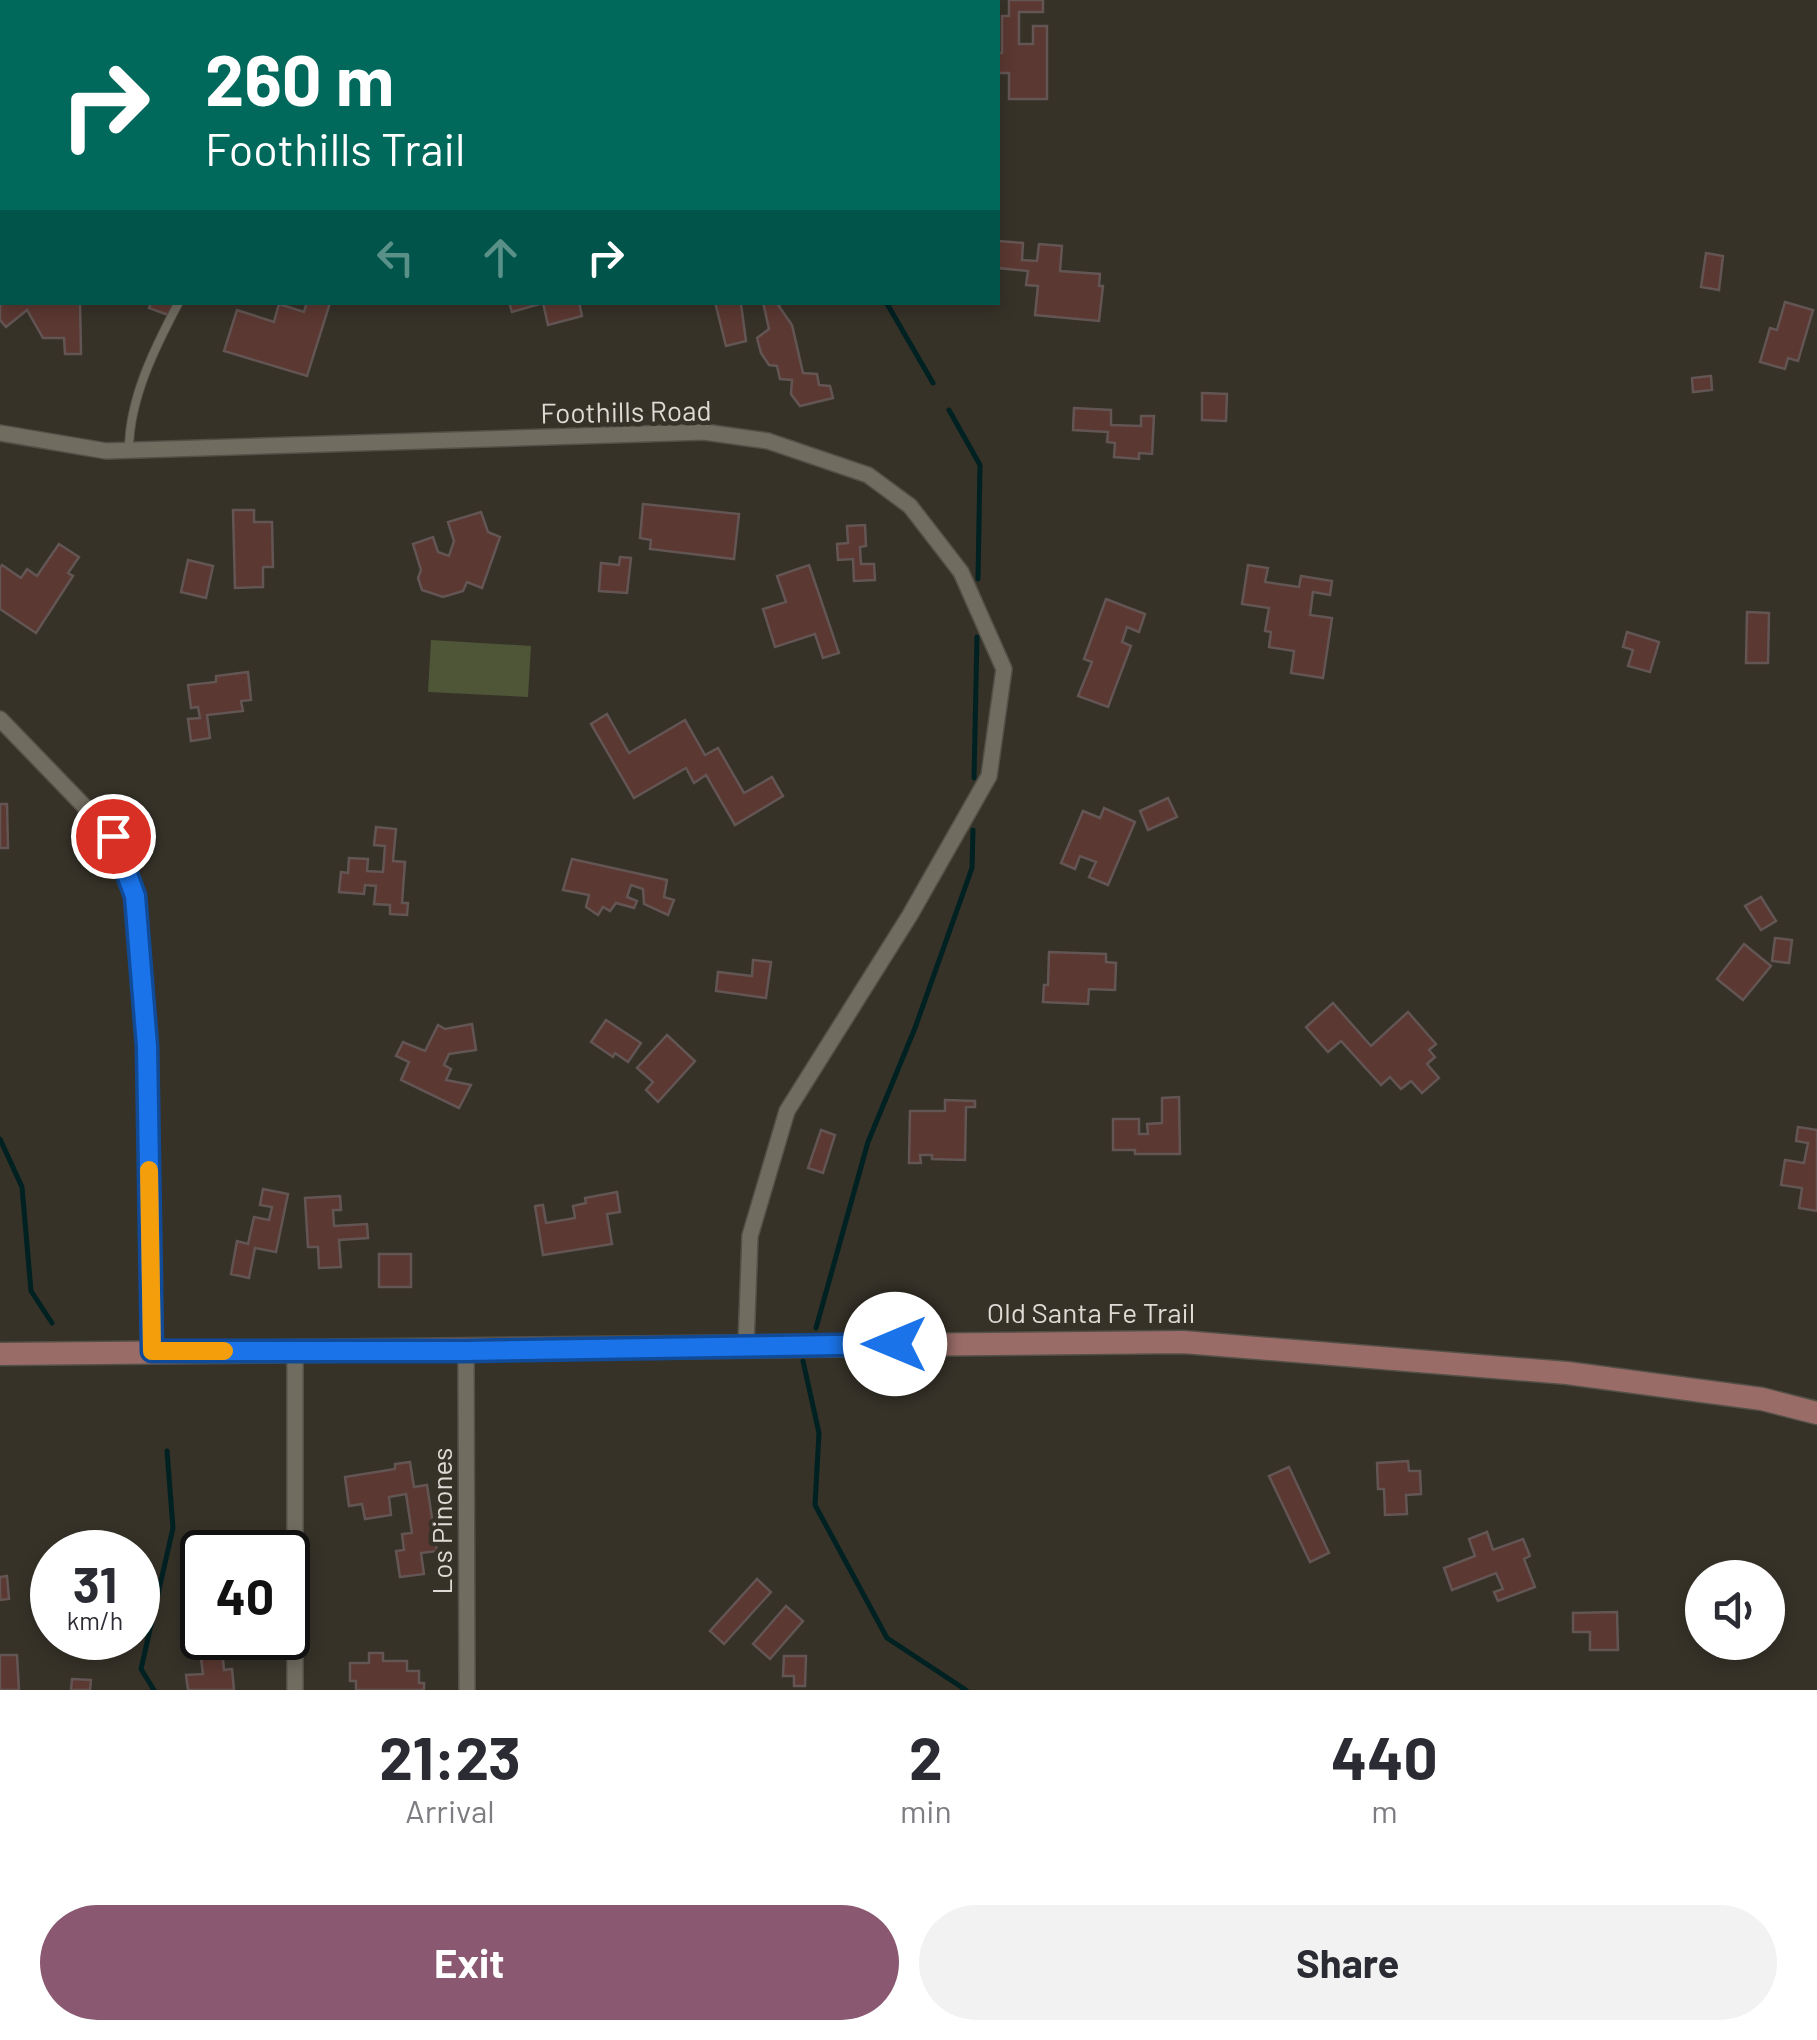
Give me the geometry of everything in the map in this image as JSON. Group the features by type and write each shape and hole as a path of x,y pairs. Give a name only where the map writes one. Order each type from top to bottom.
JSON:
{"street":[{"name":"Foothills Road","path":"0,433 106,451 704,432 768,441 868,475 910,506 961,572 1004,669 989,776 910,915 786,1111 750,1236 746,1345"},
{"path":"0,719 113,836 135,896 147,1046 152,1351"},
{"name":"Old Santa Fe Trail","path":"0,1354 1118,1341 1235,1345 1415,1359 1654,1383 1762,1398 1817,1413"},
{"path":"295,1351 295,1690"},
{"name":"Los Pinones","path":"466,1351 467,1690"}],"lane":[{"path":"128,450 137,400 160,337 177,305"}],"green space":[{"path":"431,640 531,646 528,697 428,692"}],"building":[{"path":"1009,0 1043,0 1043,12 1019,12 1019,44 1033,44 1033,26 1047,26 1047,99 1009,99 1009,73 1000,73 1000,53 1002,16 1009,16"},
{"path":"1000,241 1023,243 1022,260 1037,261 1039,244 1062,246 1060,271 1100,274 1099,286 1103,286 1099,321 1035,315 1038,286 1026,285 1028,271 1000,268"},
{"path":"1706,253 1723,256 1719,290 1701,287"},
{"path":"1785,302 1813,310 1798,361 1788,358 1785,369 1760,362 1770,328 1777,330"},
{"path":"0,305 80,305 81,354 65,354 64,338 43,338 27,310 6,327 0,320"},
{"path":"150,305 174,305 171,316 149,308"},
{"path":"279,305 304,312 306,305 329,305 307,376 224,351 237,310 274,322"},
{"path":"510,305 536,305 512,312"},
{"path":"543,305 580,305 582,316 548,325"},
{"path":"716,305 741,305 746,341 726,346"},
{"path":"764,305 778,305 792,325 803,373 817,374 819,385 830,386 833,398 800,406 791,394 792,380 780,379 777,366 769,365 761,353 757,338 769,329"},
{"path":"1711,376 1712,390 1693,392 1692,378"},
{"path":"1202,393 1227,394 1226,421 1202,420"},
{"path":"1074,408 1111,410 1111,425 1141,426 1141,416 1154,416 1152,454 1139,453 1139,459 1114,457 1115,443 1107,442 1108,432 1073,430"},
{"path":"643,504 739,514 734,559 650,549 651,540 640,538"},
{"path":"233,510 254,510 254,522 272,522 273,567 263,567 263,587 235,588"},
{"path":"481,512 488,532 500,537 482,588 467,582 463,591 443,597 422,590 413,544 433,537 438,552 449,556 454,541 448,522"},
{"path":"865,525 866,546 860,547 861,564 874,564 875,580 854,581 853,559 838,560 837,544 848,543 847,526"},
{"path":"59,544 79,557 68,573 73,576 36,633 0,609 0,568 2,565 21,578 27,569 37,576"},
{"path":"620,557 631,558 627,593 599,591 601,563 619,565"},
{"path":"188,560 213,566 206,598 181,592"},
{"path":"809,565 839,653 823,658 815,634 775,647 763,609 786,602 777,576"},
{"path":"1248,565 1268,568 1265,582 1299,587 1301,576 1332,581 1330,595 1313,592 1310,615 1332,618 1323,678 1291,673 1294,651 1269,647 1271,632 1265,631 1269,608 1242,604"},
{"path":"1106,599 1145,614 1139,632 1127,627 1122,642 1131,646 1108,707 1078,696 1092,662 1084,659"},
{"path":"1747,612 1769,613 1768,663 1746,663"},
{"path":"1627,632 1659,642 1650,672 1628,666 1633,650 1623,647"},
{"path":"248,672 251,700 241,701 243,711 207,715 210,738 191,741 188,719 200,718 198,707 191,708 188,685"},
{"path":"607,714 629,753 685,720 705,755 718,748 744,793 772,777 783,796 735,825 706,775 694,783 686,768 634,798 591,724"},
{"path":"1168,798 1177,817 1148,830 1140,811"},
{"path":"0,804 7,804 8,848 0,848"},
{"path":"1104,808 1135,822 1108,885 1089,877 1096,862 1080,856 1075,869 1061,863 1083,811 1100,818"},
{"path":"376,827 396,829 393,861 405,862 402,903 408,903 407,915 390,914 390,905 374,904 376,886 365,885 364,894 339,892 341,872 348,873 349,858 368,859 367,871 383,872 385,846 374,845"},
{"path":"572,859 667,880 664,897 674,900 668,915 644,904 643,889 631,885 627,897 637,901 634,908 616,903 610,911 603,907 598,915 586,907 589,895 563,890"},
{"path":"1761,897 1776,921 1761,930 1745,906"},
{"path":"1775,938 1792,940 1789,963 1772,961"},
{"path":"1744,944 1771,966 1743,1000 1717,979"},
{"path":"1049,952 1106,954 1106,962 1116,963 1115,990 1089,989 1088,1004 1043,1002"},
{"path":"753,960 771,962 766,998 716,991 718,972 752,976"},
{"path":"1333,1003 1371,1046 1408,1012 1436,1044 1429,1050 1435,1057 1427,1064 1439,1078 1422,1093 1411,1081 1401,1089 1390,1077 1381,1085 1341,1041 1328,1052 1306,1027"},
{"path":"606,1020 641,1043 628,1062 591,1042"},
{"path":"472,1024 476,1050 449,1054 444,1065 451,1069 446,1080 471,1085 459,1108 401,1080 409,1062 396,1056 403,1042 425,1051 438,1025 445,1029"},
{"path":"667,1035 695,1061 658,1102 646,1090 653,1082 637,1068"},
{"path":"1179,1097 1180,1154 1113,1150 1113,1119 1139,1119 1139,1134 1148,1134 1147,1124 1162,1123 1162,1098"},
{"path":"945,1100 975,1101 975,1107 966,1107 965,1160 920,1155 921,1163 909,1163 910,1111 945,1111"},
{"path":"1798,1127 1817,1130 1817,1211 1799,1208 1802,1188 1781,1185 1785,1160 1804,1163 1808,1143 1796,1141"},
{"path":"821,1130 835,1135 823,1173 808,1168"},
{"path":"263,1189 288,1194 276,1252 255,1248 249,1278 231,1274 237,1241 248,1244 254,1217 269,1220 272,1207 260,1205"},
{"path":"617,1192 620,1212 607,1214 612,1244 543,1255 535,1206 543,1205 546,1223 575,1218 573,1206 586,1203 585,1198"},
{"path":"340,1196 341,1210 333,1210 334,1226 367,1224 368,1238 339,1240 341,1267 319,1268 318,1247 308,1247 305,1198"},
{"path":"379,1254 411,1254 411,1287 379,1287"},
{"path":"1408,1461 1409,1471 1420,1471 1421,1494 1406,1495 1407,1514 1385,1515 1377,1463"},
{"path":"410,1462 414,1487 427,1485 437,1551 421,1553 424,1574 400,1577 396,1551 404,1550 402,1534 412,1533 406,1494 389,1497 391,1515 365,1519 362,1504 349,1506 345,1477 395,1469 395,1464"},
{"path":"1289,1467 1329,1553 1310,1562 1269,1476"},
{"path":"1487,1532 1493,1550 1523,1539 1530,1556 1524,1559 1535,1587 1498,1601 1494,1592 1503,1589 1496,1573 1452,1590 1444,1568 1475,1556 1469,1539"},
{"path":"7,1576 9,1599 0,1600 0,1577"},
{"path":"757,1579 771,1592 724,1644 710,1631"},
{"path":"786,1606 803,1621 770,1659 753,1644"},
{"path":"1617,1612 1618,1650 1590,1650 1590,1632 1573,1632 1573,1613"},
{"path":"369,1653 383,1653 383,1661 407,1661 407,1671 419,1671 419,1683 424,1683 424,1690 356,1690 356,1681 350,1681 350,1663 369,1663"},
{"path":"0,1655 17,1655 19,1690 0,1690"},
{"path":"784,1656 806,1656 805,1686 794,1686 794,1676 783,1676"},
{"path":"201,1660 223,1660 224,1670 232,1669 234,1690 188,1690 186,1675 203,1674"},
{"path":"72,1679 91,1680 90,1690 71,1690"}],"waterway":[{"path":"888,305 933,383"},
{"path":"949,410 980,465 978,579"},
{"path":"974,778 977,637"},
{"path":"816,1328 868,1142 915,1028 972,868 973,830"},
{"path":"0,1139 22,1187 31,1291 52,1323"},
{"path":"803,1361 819,1433 815,1505 887,1638 966,1690"},
{"path":"154,1690 141,1669 173,1528 167,1451"}],"slow traffic":[{"path":"149,1170 152,1351 224,1351"}],"route":[{"path":"113,836 135,896 147,1046 152,1351 895,1344"}]}
